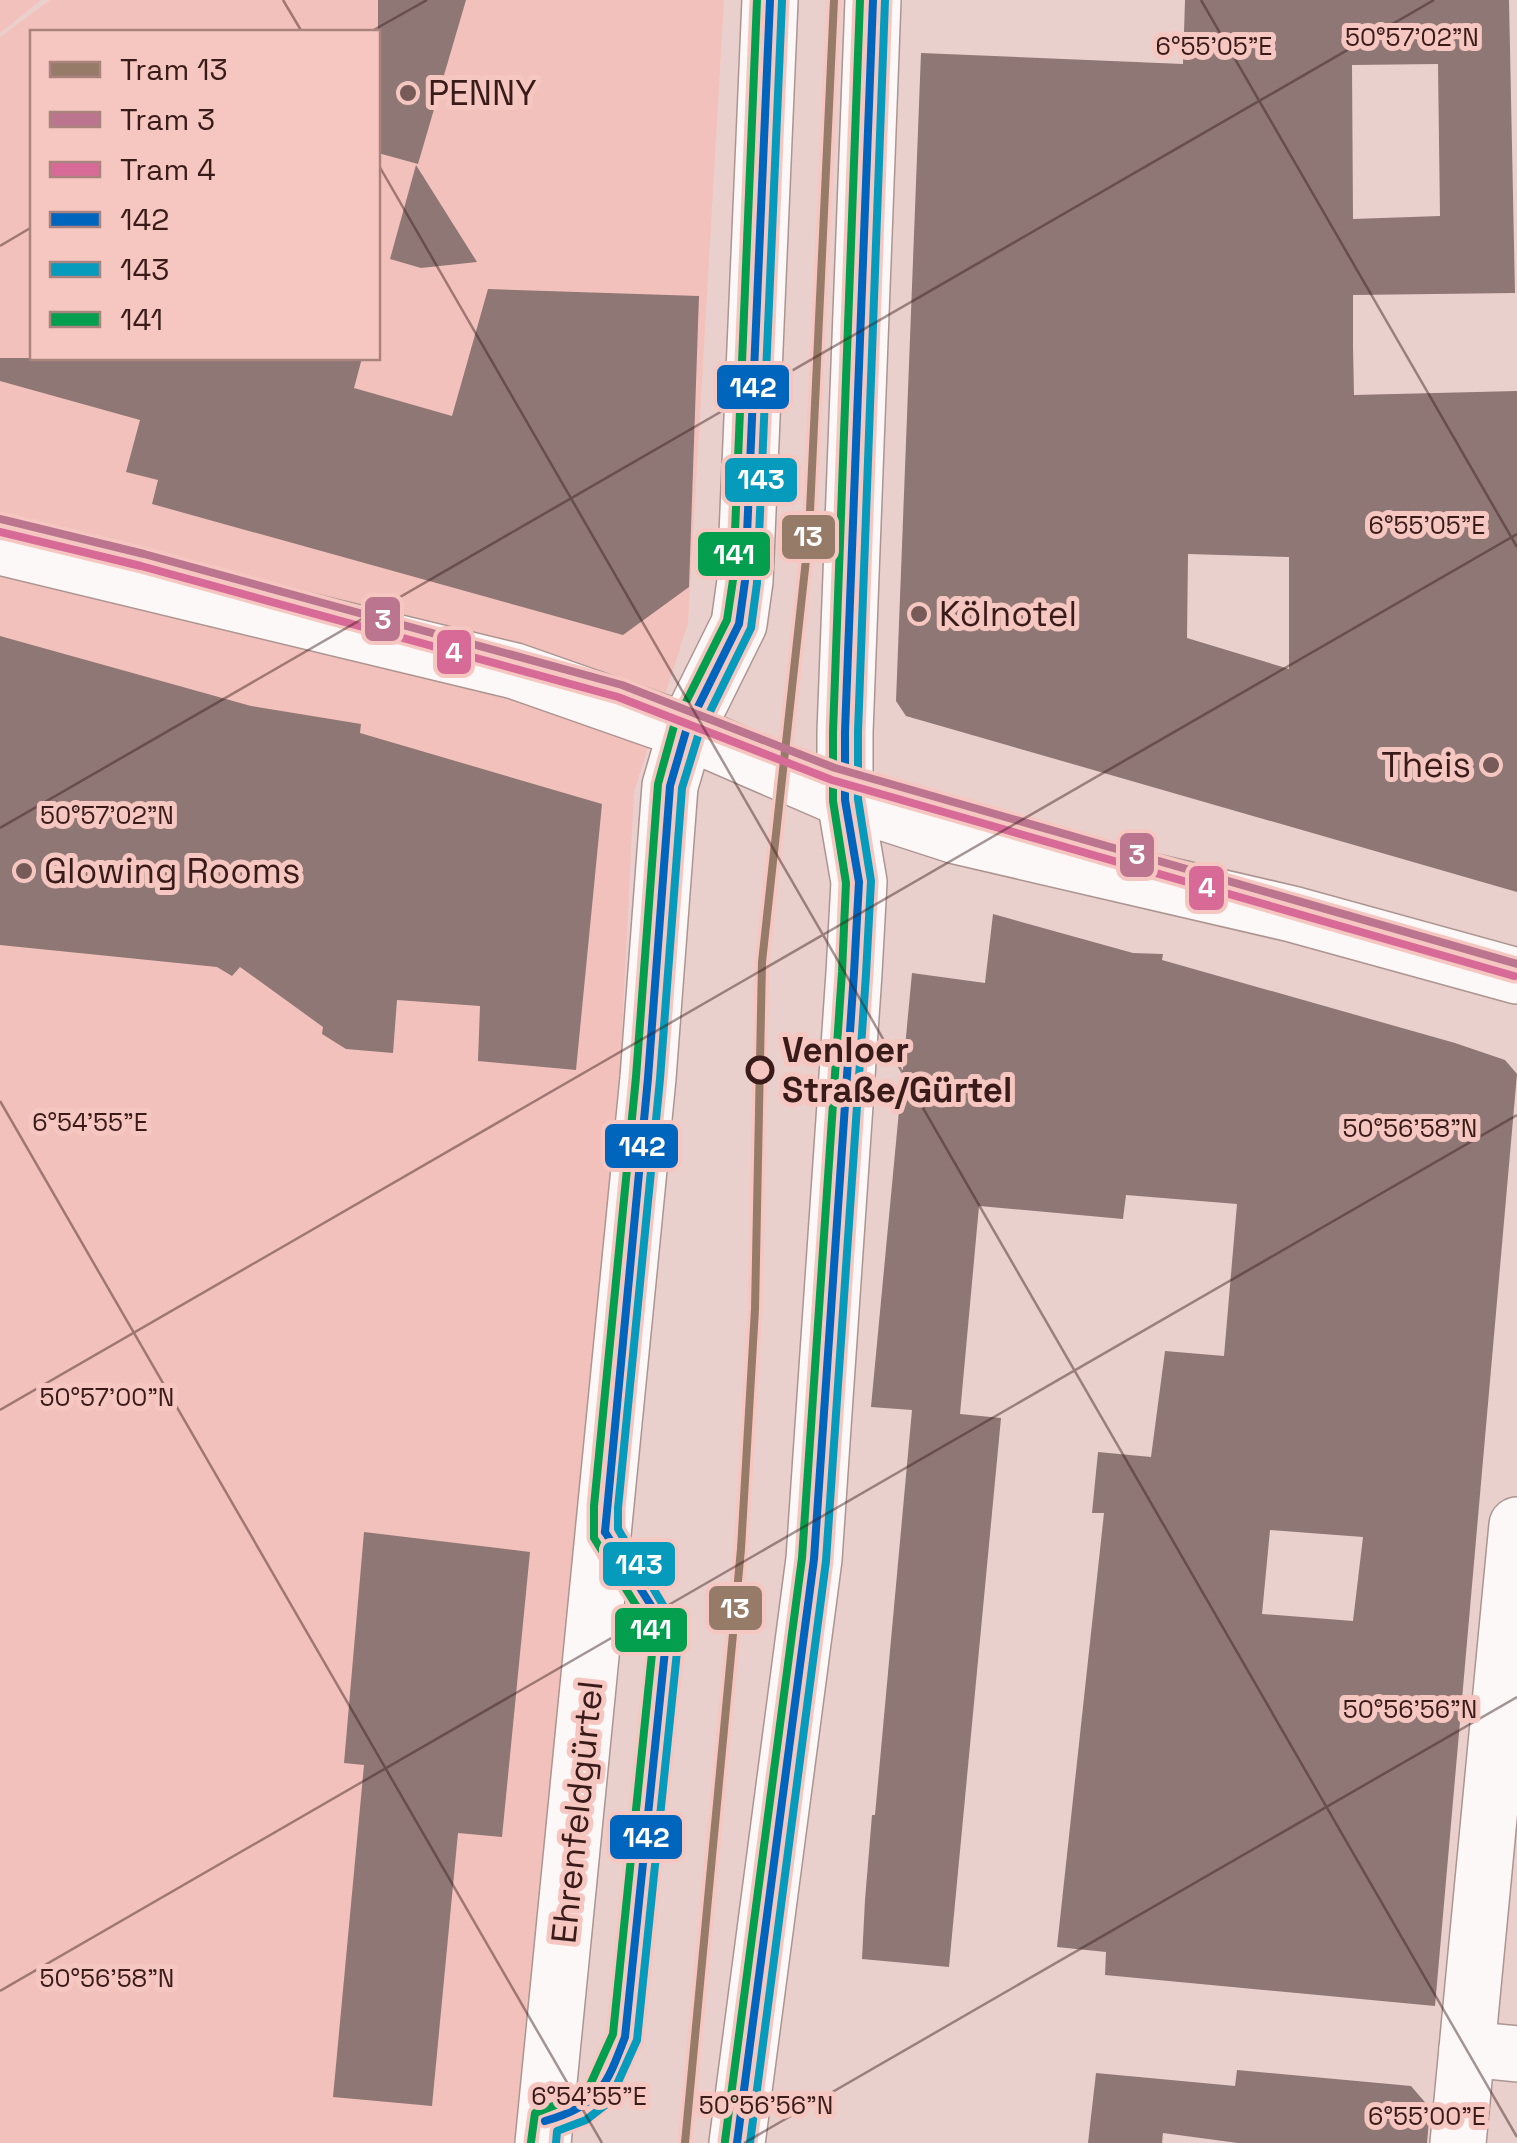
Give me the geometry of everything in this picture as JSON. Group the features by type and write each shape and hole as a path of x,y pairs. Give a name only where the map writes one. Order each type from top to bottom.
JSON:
{"main road":[{"name":"Ehrenfeldgürtel","path":"543,2143 646,1097 670,786 686,731 739,624 745,581 770,0"},
{"path":"738,2143 814,1559 859,882 844,800 873,0"},
{"path":"0,547 515,671 686,731 844,800 956,836 1292,914 1517,976"},
{"path":"1458,2143 1492,2051 1517,1524"}],"shaded area":[{"path":"0,0 41,0 0,33"},
{"path":"50,0 724,0 688,623 634,792 617,1132 517,2143 0,2143 0,37"}],"building":[{"name":"PENNY","path":"378,0 466,0 418,164 380,154"},
{"path":"1185,0 1509,0 1515,293 1353,295 1353,347 1354,395 1517,391 1517,892 906,716 896,701 921,53 1183,64","holes":["1438,64 1440,216 1353,219 1352,65","1188,554 1289,557 1289,669 1187,638"]},
{"path":"416,165 477,262 421,268 390,259"},
{"path":"488,289 699,296 689,587 623,635 152,504 158,480 126,472 140,420 0,381 0,358 361,360 354,388 452,416"},
{"path":"0,636 251,706 361,724 360,733 602,804 576,1070 478,1061 480,1006 397,1000 393,1053 346,1049 322,1034 323,1027 240,967 232,976 217,967 0,945"},
{"path":"993,914 1133,953 1163,954 1162,960 1455,1043 1505,1060 1517,1074 1435,2006 1105,1975 1106,1952 1057,1947 1104,1513 1092,1513 1098,1452 1151,1457 1165,1351 1224,1356 1237,1204 1126,1195 1123,1219 979,1206 960,1414 1001,1418 949,1967 862,1959 872,1815 912,1410 871,1407 912,973 985,983","holes":["1270,1530 1363,1537 1353,1621 1262,1614"]},
{"path":"364,1532 530,1552 502,1837 458,1833 432,2106 333,2097 364,1765 344,1763"},
{"path":"1237,2070 1411,2086 1430,2108 1427,2143 1238,2143 1163,2133 1162,2143 1088,2143 1096,2073 1235,2086"}],"tram line":[{"name":"13","path":"685,2143 741,1549 755,1309 762,962 809,532 834,0"},
{"name":"3","path":"0,519 144,554 622,685 835,768 1517,964"},
{"name":"4","path":"0,532 141,566 618,697 832,780 1514,976"}],"transit line":[{"name":"141","path":"531,2142 535,2113 574,2098 590,2085 613,2034 654,1634 594,1538 594,1506 636,1077 658,784 674,726 727,620 733,580 757,0"},
{"name":"142","path":"605,1532 648,1078 670,786 686,731 739,624 745,581 770,0"},
{"name":"141","path":"725,2141 802,1558 842,972 846,883 833,801 833,732 860,0"},
{"name":"142","path":"737,2143 814,1559 854,973 859,882 845,800 845,732 873,0"},
{"name":"143","path":"750,2143 826,1561 866,974 871,881 858,799 858,732 885,0"},
{"name":"143","path":"556,2143 557,2131 586,2120 609,2102 637,2040 679,1632 618,1529 618,1508 660,1079 682,788 698,736 751,628 757,583 782,1"},
{"name":"142","path":"545,2121 578,2108 598,2092 625,2037 667,1631 605,1532"}],"place":[{"name":"PENNY","path":"408,93"},
{"name":"Kölnotel","path":"919,614"},
{"name":"Theis","path":"1491,765"},
{"name":"Glowing Rooms","path":"24,871"},
{"name":"Venloer Straße/Gürtel","path":"760,1070"}]}
